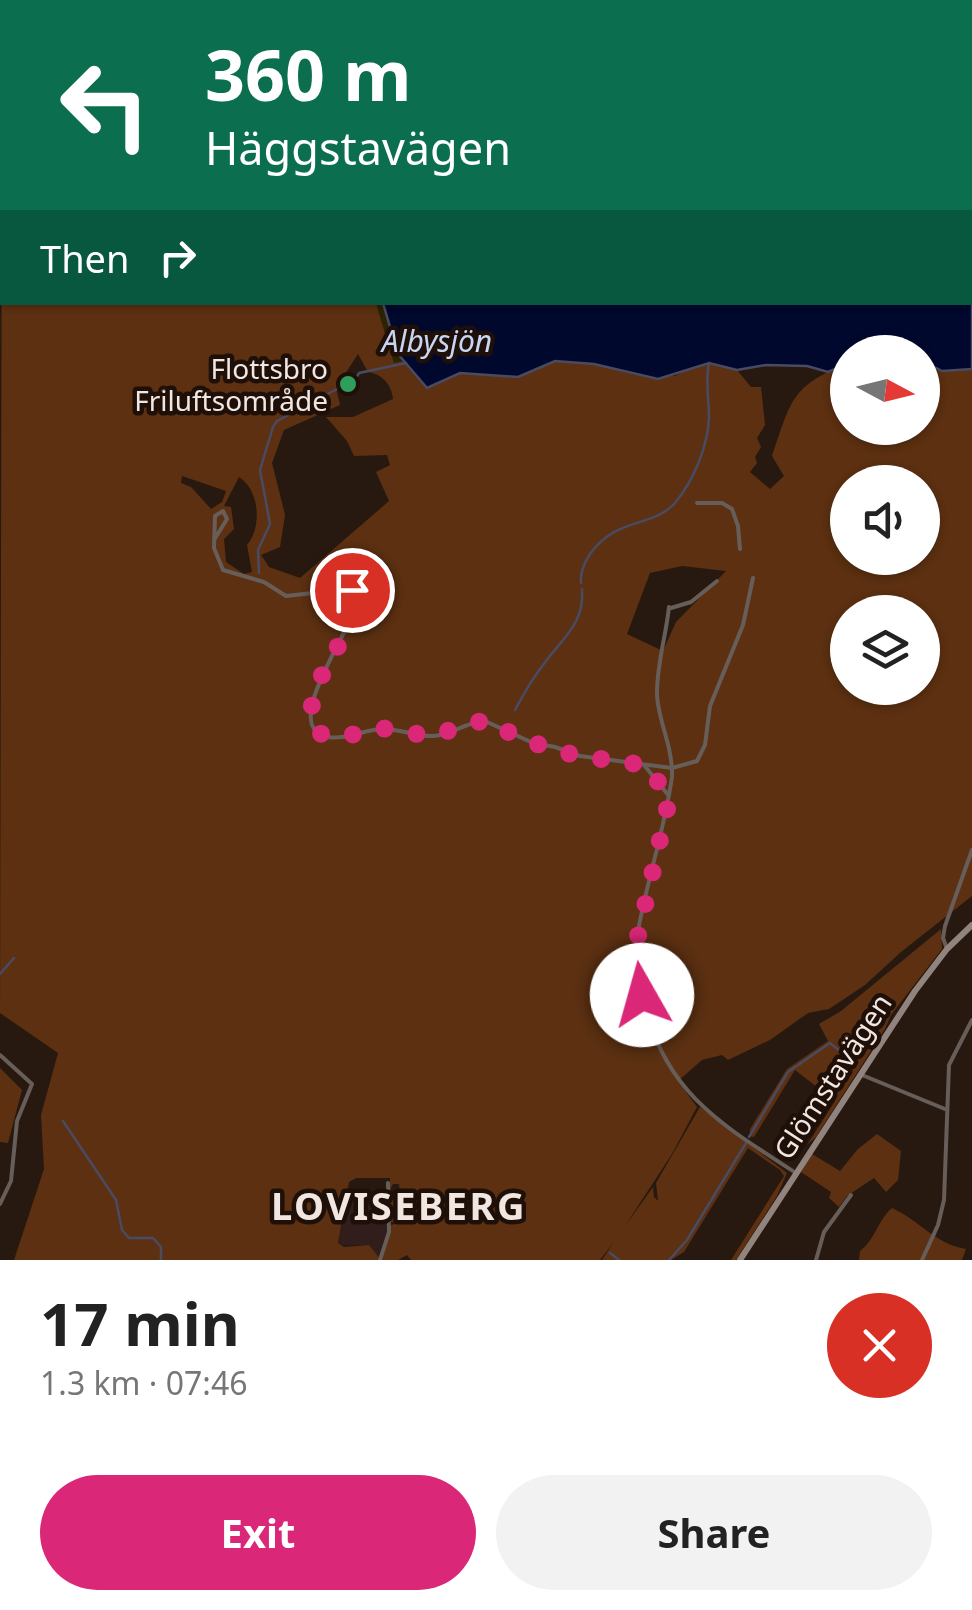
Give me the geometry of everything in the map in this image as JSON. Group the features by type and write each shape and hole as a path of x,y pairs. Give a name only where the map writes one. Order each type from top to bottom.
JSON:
{"main road":[{"name":"Glömstavägen","path":"740,1260 860,1074 947,949 972,925"}],"street":[{"path":"697,503 722,503 732,509 740,549"},
{"path":"214,540 227,519 223,511 215,516 214,540 217,562 223,570 264,582 286,596 349,588 356,592 360,600 313,701 310,717 321,735 342,737 381,728 430,736 485,720 524,740 574,755 672,768 697,760 705,746 710,706 743,626 753,578"},
{"path":"718,581 691,602 669,608 657,694 672,768 670,796 635,952 638,978 653,1036 667,1066 703,1108 796,1173"},
{"path":"644,765 670,796"},
{"path":"947,949 942,936 944,926 972,850"},
{"path":"922,1260 944,1200 950,1061 972,1020"},
{"path":"0,1055 32,1087 17,1121 11,1180 0,1204"},
{"path":"860,1074 945,1109"},
{"path":"380,1260 389,1232 388,1183"},
{"path":"816,1260 824,1232 852,1194"}],"shaded area":[{"path":"2,305 377,305 394,362 404,361 427,388 460,373 518,377 555,361 594,364 635,375 675,376 709,363 737,370 751,387 761,387 765,425 757,438 761,447 755,457 757,463 750,472 770,489 784,476 772,456 789,409 814,380 830,371 830,445 940,445 940,370 972,369 972,896 865,985 829,1009 808,1013 770,1040 728,1060 722,1055 702,1060 678,1081 697,1107 625,1226 653,1187 658,1201 656,1183 700,1107 787,1173 777,1196 736,1260 731,1260 784,1176 748,1148 684,1252 671,1260 602,1260 613,1243 600,1260 411,1260 407,1255 398,1260 382,1260 391,1225 407,1221 405,1211 403,1221 391,1222 390,1194 400,1193 399,1184 393,1184 390,1190 390,1178 356,1178 349,1182 338,1243 344,1247 369,1245 381,1260 14,1260 44,1169 41,1115 58,1053 0,1013","holes":["358,354 368,372 382,378 393,399 353,417 326,417 347,441 354,456 387,455 390,465 376,472 389,501 300,578 269,567 261,555 280,547 285,515 272,463 284,430 340,405 336,388","182,476 226,491 222,502 211,509 191,487 181,483","239,477 255,500 257,519 247,545 252,572 244,574 226,562 224,539 234,529 231,507 224,506","682,566 726,571 676,622 663,651 627,634 650,573"]},
{"path":"941,929 942,949 891,1015 816,1137 807,1145 835,1101 795,1070 754,1137 750,1136 750,1129 787,1069 828,1041 819,1024 841,1011"},
{"path":"0,1068 22,1090 8,1143 0,1142"},
{"path":"877,1134 901,1151 898,1180 886,1192 874,1178 847,1196 839,1207 829,1198 831,1192 801,1172 812,1154 840,1171"},
{"path":"349,1185 351,1200 362,1200 362,1194 377,1191 377,1201 386,1202 388,1229 380,1259 369,1245 338,1245"},
{"path":"892,1208 945,1242 966,1249 962,1260 859,1260 860,1251"}],"sand":[{"path":"377,305 384,305 404,361 394,363"}],"water":[{"name":"Albysjön","path":"384,305 972,305 972,369 940,370 940,335 830,335 828,372 807,366 766,365 737,370 709,363 658,379 594,364 555,361 518,377 460,373 427,388 398,354"}],"waterway":[{"path":"356,378 359,373 406,363"},
{"path":"581,583 584,564 600,542 622,528 666,511 688,484 703,451 708,428 709,363"},
{"path":"259,573 258,550 270,524 260,470 273,427 277,421 337,389"},
{"path":"515,710 577,620 582,589"},
{"path":"0,974 14,958"},
{"path":"749,1137 788,1072 830,1043 857,1065"},
{"path":"63,1121 116,1200 122,1230 129,1238 153,1238 161,1247 161,1260"},
{"path":"669,1260 687,1240 746,1143"},
{"path":"610,1253 619,1260"}],"place":[{"name":"Flottsbro Friluftsområde","path":"348,384"}],"district":[{"name":"LOVISEBERG","path":"399,1205"}],"route":[{"path":"352,590 359,596 358,606 336,645 313,701 310,717 317,733 342,737 381,728 438,736 485,720 524,740 574,755 644,765 670,796 636,945 642,995"}]}
